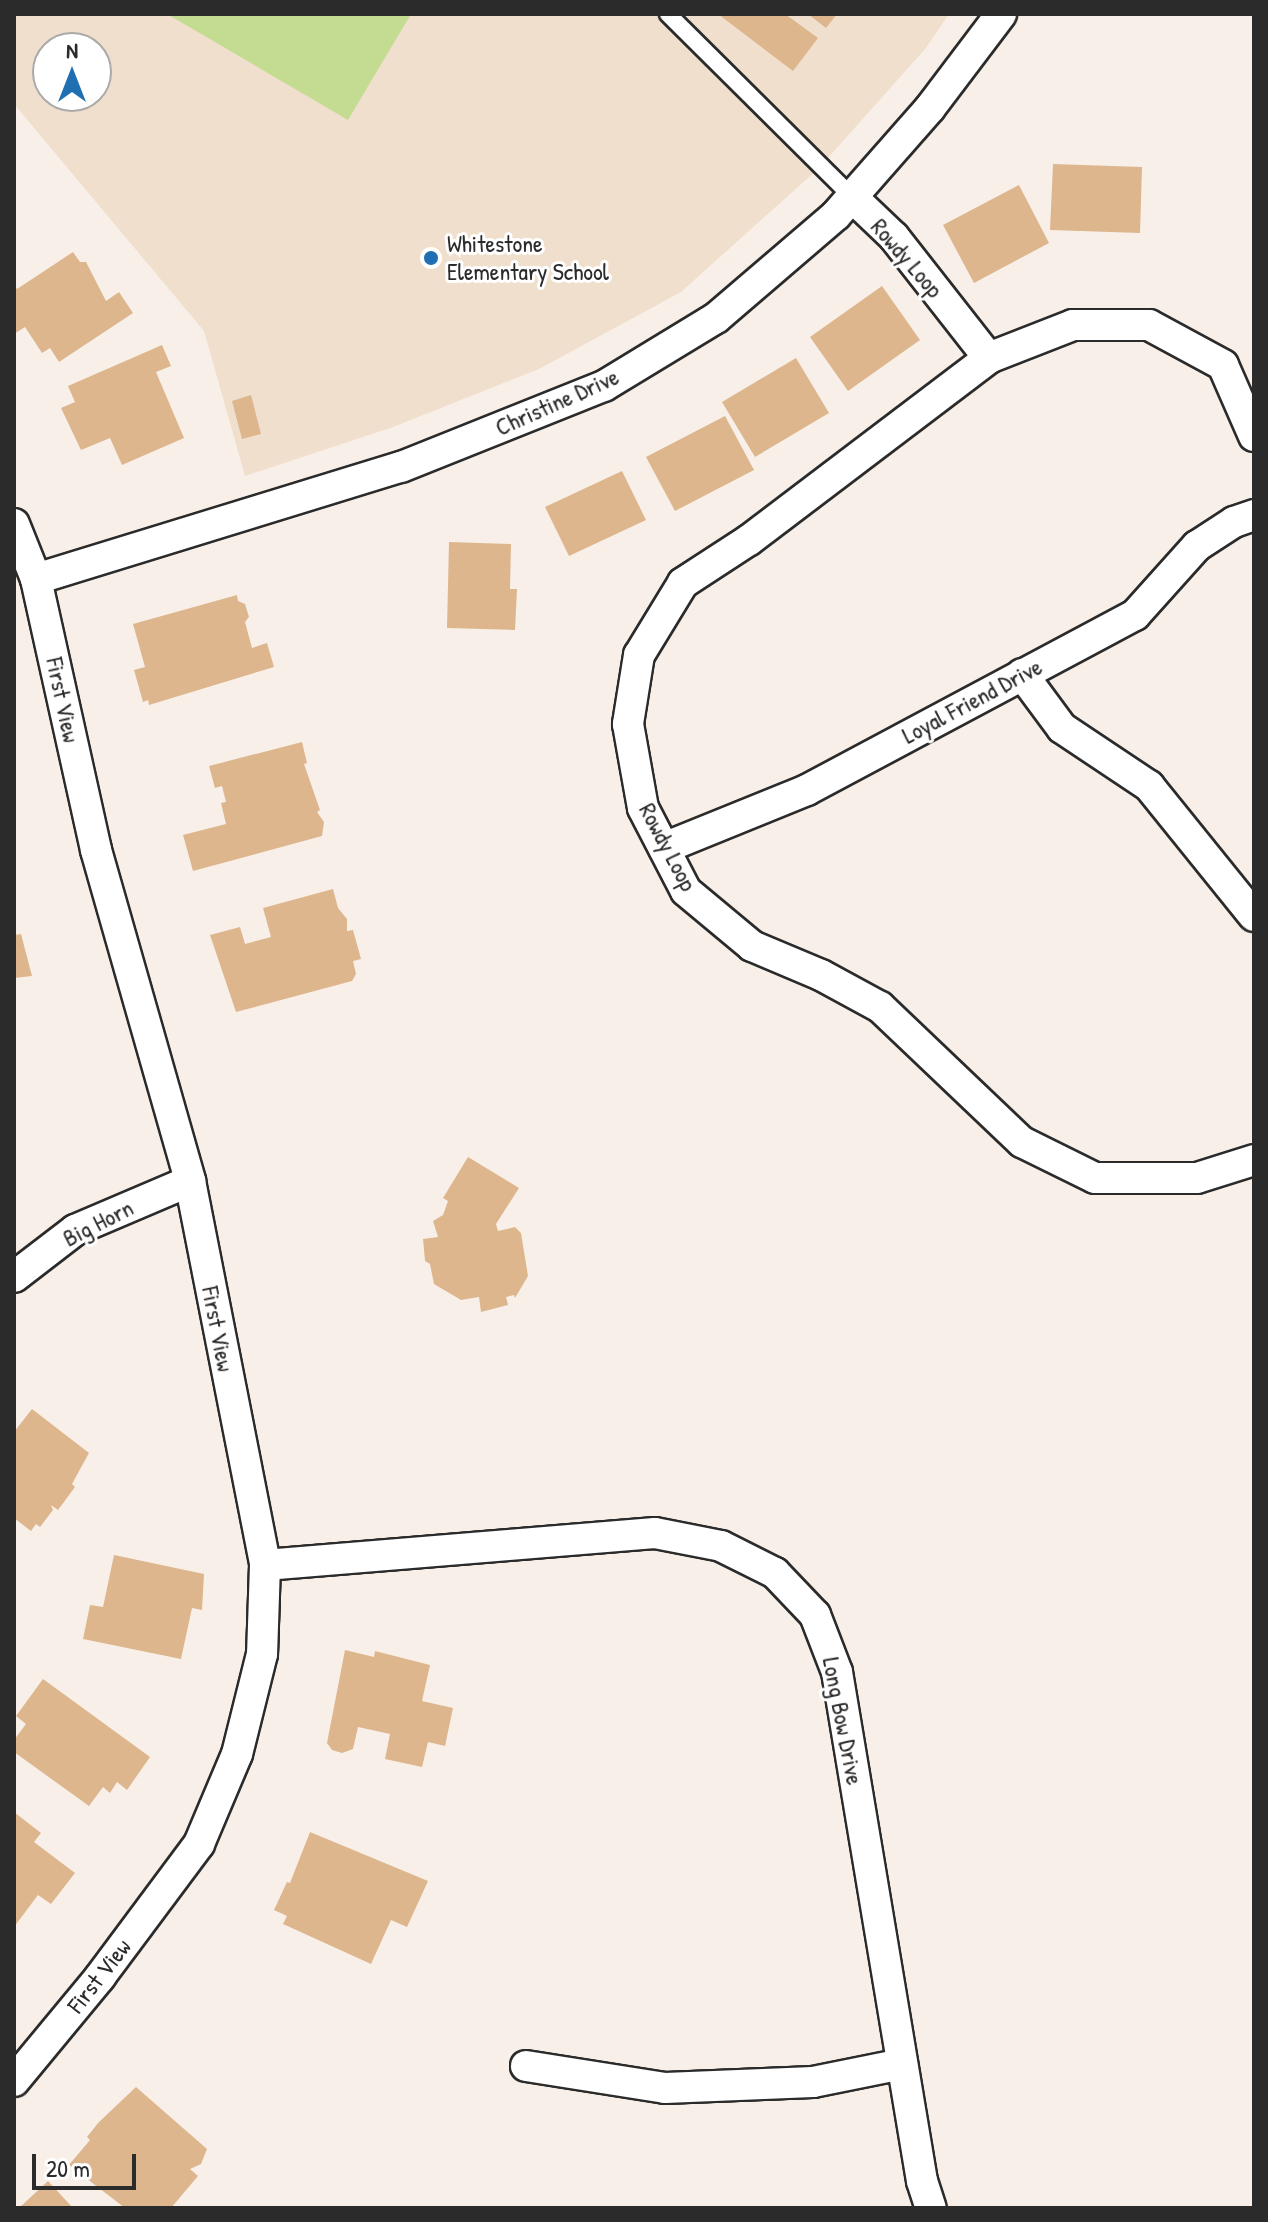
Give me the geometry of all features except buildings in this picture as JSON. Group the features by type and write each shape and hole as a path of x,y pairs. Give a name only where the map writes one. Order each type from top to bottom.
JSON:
{"street":[{"name":"Christine Drive","path":"36,579 401,467 604,386 716,318 836,215 930,108 1001,14"},
{"name":"Rowdy Loop","path":"852,197 894,237 989,358"},
{"name":"Rowdy Loop","path":"1254,436 1223,365 1149,325 1073,325 989,358 749,540 683,583 639,655 628,724 643,808 686,891 752,946 821,975 880,1007 946,1066 1022,1142 1095,1178 1197,1178 1254,1160"},
{"name":"Loyal Friend Drive","path":"664,848 807,790 1135,615 1197,546 1234,522 1254,515"},
{"name":"First View","path":"14,524 36,579 96,850 190,1181 265,1565 262,1654 237,1754 199,1844 100,1977 14,2081"},
{"path":"1022,674 1062,728 1149,786 1254,916"},
{"name":"Big Horn","path":"14,1277 75,1230 190,1181"},
{"name":"Long Bow Drive","path":"265,1565 655,1533 721,1546 775,1573 815,1615 837,1672 922,2181 931,2208"},
{"path":"526,2066 665,2088 813,2082 902,2064"}],"lane":[{"path":"668,14 852,197"}],"shaded area":[{"name":"Whitestone Elementary School","path":"14,14 949,14 926,48 819,168 681,292 539,369 393,427 245,476 204,331 14,104"}],"green space":[{"path":"167,14 411,14 348,120"}],"place":[{"name":"Whitestone Elementary School","path":"431,258"}]}
